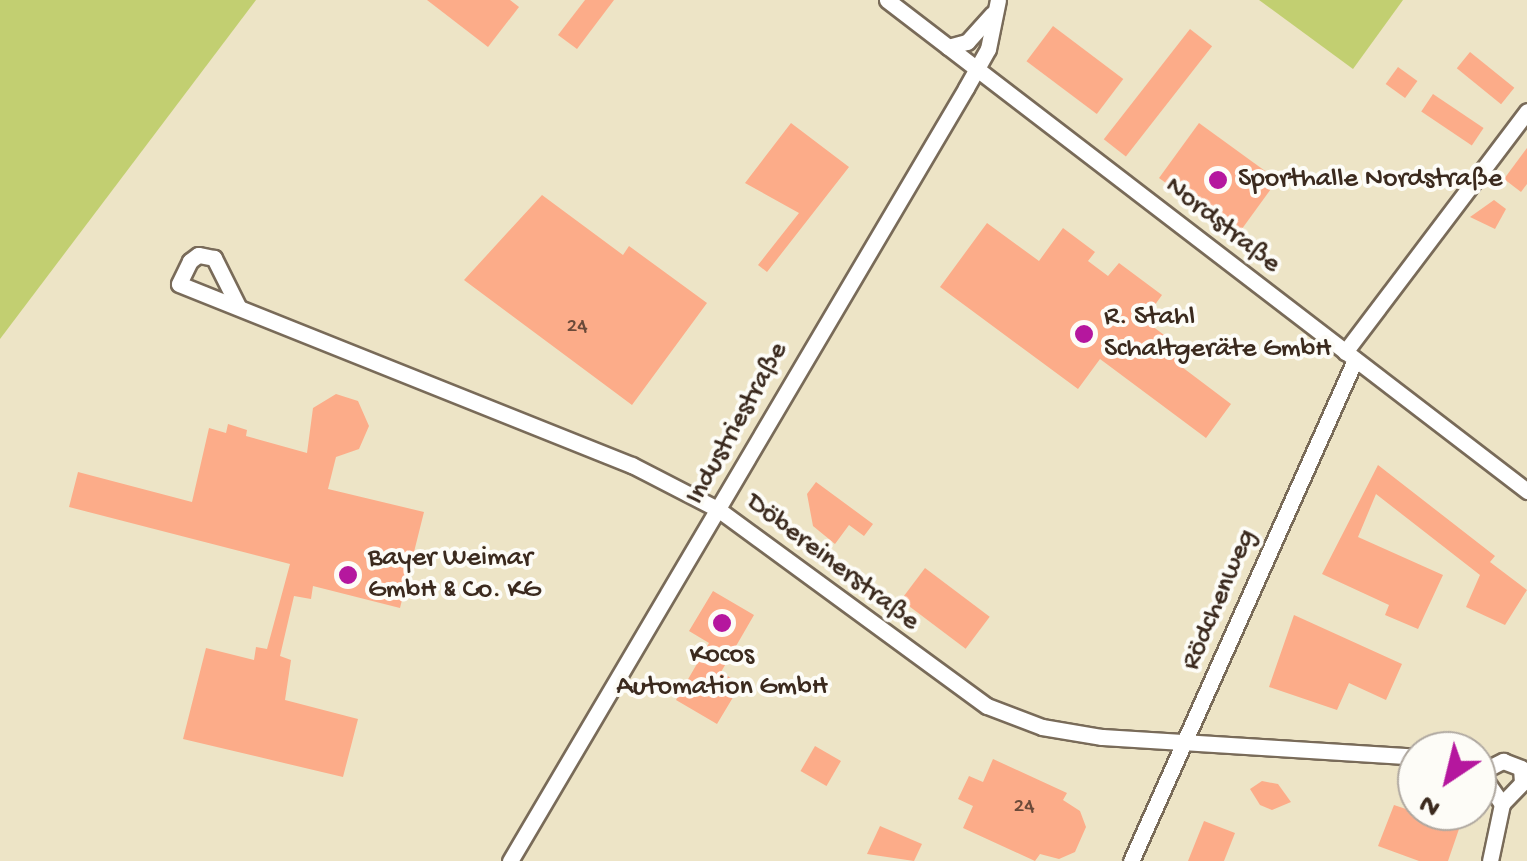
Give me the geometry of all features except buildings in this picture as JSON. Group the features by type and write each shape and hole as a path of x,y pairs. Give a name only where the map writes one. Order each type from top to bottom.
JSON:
{"street":[{"name":"Nordstraße","path":"887,0 1527,491"},
{"name":"Industriestraße","path":"948,47 982,30 997,3"},
{"name":"Industriestraße","path":"510,861 976,68 997,3"},
{"name":"Rödchenweg","path":"1131,861 1186,743 1350,356 1527,111"},
{"name":"Döbereinerstraße","path":"238,306 218,263 207,256 190,261 179,284 632,465 719,510 987,706 1042,727 1186,743 1397,756"},
{"path":"1497,763 1503,761 1521,768 1522,783 1502,804 1491,858 1510,861"},
{"path":"1497,797 1502,804"}],"green space":[{"path":"0,0 256,0 0,339"},
{"path":"1259,0 1403,0 1353,69"}],"place":[{"name":"Sporthalle Nordstraße","path":"1218,180"},
{"name":"R. Stahl Schaltgeräte GmbH","path":"1084,334"},
{"name":"Bayer Weimar GmbH & Co. KG","path":"348,575"},
{"name":"Kocos Automation GmbH","path":"722,623"}]}
